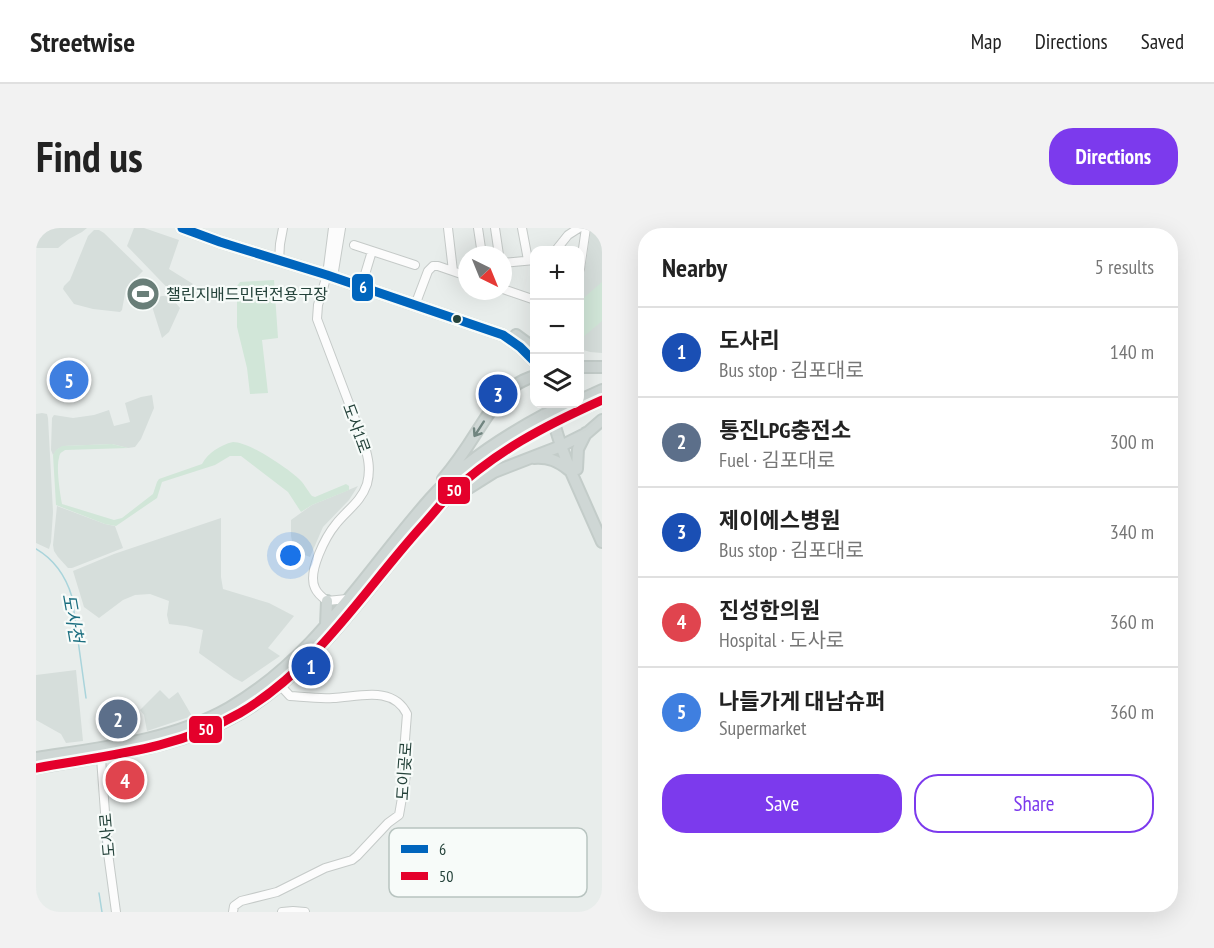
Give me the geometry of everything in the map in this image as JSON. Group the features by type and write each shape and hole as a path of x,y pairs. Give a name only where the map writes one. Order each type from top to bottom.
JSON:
{"main road":[{"path":"182,228 363,281 501,328 530,344"},
{"path":"198,228 279,258"},
{"path":"330,272 530,344"},
{"path":"412,529 424,499 464,452 497,401 526,374 528,365 526,357 530,344"},
{"path":"584,367 602,366"},
{"path":"519,382 530,378"},
{"path":"584,398 602,390"},
{"path":"584,404 602,400"},
{"path":"550,408 602,542"},
{"path":"555,408 564,444"},
{"path":"36,758 134,742 186,727 229,708 277,681 412,529 481,467 527,436 545,420 568,408"},
{"path":"36,768 151,748 203,731 241,712 277,681 312,656 412,529 494,472 587,433 602,420"},
{"path":"574,471 578,449 587,433"},
{"path":"528,459 551,459 574,471 602,526"},
{"path":"326,625 327,601"}],"street":[{"path":"279,258 283,228"},
{"path":"330,272 333,228"},
{"path":"330,272 341,228"},
{"path":"448,228 453,271"},
{"path":"478,228 481,246"},
{"path":"495,228 498,246"},
{"path":"522,228 530,256"},
{"path":"559,246 568,235 579,228"},
{"path":"583,246 586,228"},
{"path":"354,245 415,265"},
{"path":"363,281 372,250"},
{"path":"512,261 530,260"},
{"path":"417,300 430,268 438,266 458,273"},
{"name":"도사1로","path":"327,601 315,588 313,576 315,564 330,531 362,495 369,468 364,443 317,319 318,305 330,272"},
{"path":"512,292 530,299"},
{"path":"327,601 348,599"},
{"name":"도이곶로","path":"233,912 234,906 241,901 277,892 325,868 352,860 388,823 399,815 401,809 406,775 404,752 407,714 405,708 390,697 384,696 333,698 290,696 277,681"},
{"name":"도사로","path":"101,758 108,853 116,912"},
{"path":"282,912 305,912"}],"shaded area":[{"path":"36,228 87,228 58,248 36,248"},
{"path":"134,228 144,228 179,240 169,269 193,284 182,303 127,246"},
{"path":"591,228 602,228 602,353 584,350 584,271"},
{"path":"94,230 104,233 143,271 126,288 120,312 74,304 63,289 70,280 88,236"},
{"path":"170,296 180,308 169,332 162,338 150,300"},
{"path":"152,395 154,408 141,439 135,447 128,448 112,444 64,446 53,455 51,450 54,415 73,418 109,410 114,426 130,422 125,403"},
{"path":"36,414 47,414 48,418 53,512 49,549 36,543"},
{"path":"358,486 349,500 323,527 310,557 294,551 291,520 312,505"},
{"path":"57,506 115,526 123,548 68,568 54,551"},
{"path":"221,518 223,589 269,603 294,616 268,648 280,656 242,682 199,653 203,630 169,624 167,615 169,601 150,594 135,595 123,600 99,618 84,607 73,571 114,554"},
{"path":"76,670 83,741 66,743 61,734 36,720 36,675"},
{"path":"160,690 169,699 178,692 192,716 147,731 144,715 140,710"}],"green space":[{"path":"274,280 278,338 262,340 268,393 250,394 247,368 237,327 237,286 240,282"},
{"path":"602,282 602,321 584,336 584,300"},
{"name":"챌린지배드민턴전용구장","path":"157,284 160,295 129,304 126,293"},
{"path":"233,442 257,450 276,462 300,480 312,496 315,497 346,484 349,490 301,512 288,492 241,456 230,456 215,465 162,482 157,498 116,526 56,505 53,455 62,446 112,444 128,448 65,450 60,454 58,462 62,504 114,520 122,518 153,494 159,479 202,464 215,450"}],"waterway":[{"name":"도사천","path":"36,549 49,558 59,570 72,597 86,698"},
{"path":"102,836 104,850"},
{"path":"99,893 102,912"}],"transit line":[{"name":"6","path":"182,228 503,335 530,357"},
{"name":"50","path":"36,768 115,755 166,743 216,725 268,695 316,651 449,495 467,479 521,441 602,400"}],"place":[{"name":"챌린지배드민턴전용구장","path":"143,294"},
{"name":"나들가게 대남슈퍼","path":"69,380"},
{"name":"제이에스병원","path":"498,394"},
{"name":"도사리","path":"311,666"},
{"name":"통진LPG충전소","path":"118,719"},
{"name":"진성한의원","path":"125,780"}]}
